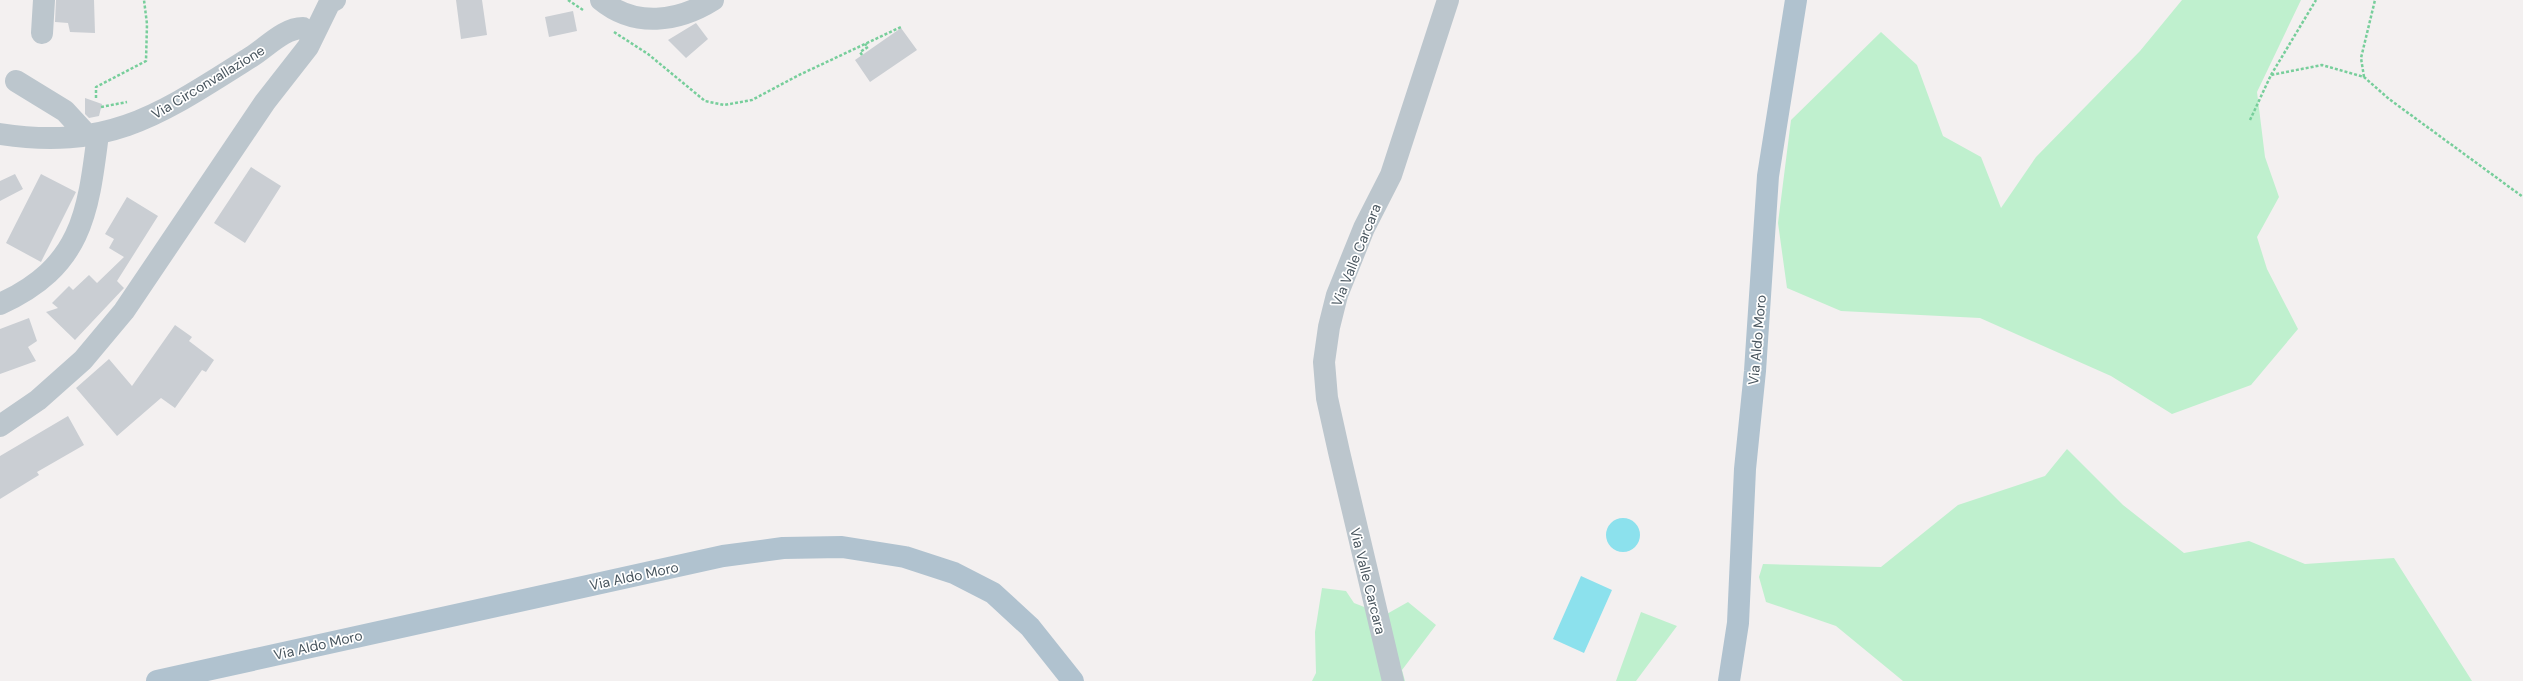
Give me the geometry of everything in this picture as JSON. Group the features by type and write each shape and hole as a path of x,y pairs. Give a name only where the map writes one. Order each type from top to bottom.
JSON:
{"main road":[{"name":"Via Aldo Moro","path":"1729,681 1738,624 1745,469 1755,371 1768,176 1796,0"},
{"name":"Via Aldo Moro","path":"157,681 190,678 722,556 783,548 842,547 906,557 954,573 993,593 1030,627 1073,681"}],"street":[{"path":"42,33 44,0"},
{"path":"601,0 628,16 645,20 666,19 713,0"},
{"name":"Via Valle Carcara","path":"1393,681 1337,445 1327,398 1324,362 1329,327 1337,295 1364,228 1391,175 1448,0"},
{"path":"0,426 38,400 83,360 124,311 265,102 308,47 311,38 331,1"},
{"name":"Via Circonvallazione","path":"0,134 24,138 93,135 147,119 177,104 268,46 287,31 303,28 308,32 311,38"},
{"path":"0,304 22,294 41,281 60,260 76,236 87,212 92,188 93,135 65,110 16,81"}],"path":[{"path":"96,98 96,87 146,61 147,24 144,0"},
{"path":"2250,120 2271,76 2316,0"},
{"path":"2364,77 2361,58 2375,0"},
{"path":"608,28 648,54 705,101 724,105 752,100 799,75 901,27"},
{"path":"862,55 860,52 868,47 865,44"},
{"path":"2271,76 2322,65 2364,77 2389,99 2523,197"},
{"path":"101,107 129,102"}],"green space":[{"path":"2182,0 2301,0 2257,92 2265,157 2279,197 2257,237 2267,269 2298,329 2251,385 2172,414 2111,376 1980,318 1841,311 1787,288 1778,223 1791,120 1881,32 1917,65 1943,136 1981,157 2001,208 2036,157 2140,51"},
{"path":"2067,449 2123,505 2184,553 2249,541 2305,564 2394,558 2472,681 1903,681 1836,626 1766,602 1759,577 1763,564 1881,567 1958,505 2045,476"},
{"path":"1322,588 1346,591 1354,603 1385,615 1408,602 1436,625 1402,670 1405,681 1312,681 1316,673 1315,632"},
{"path":"1641,612 1677,626 1636,681 1616,681"}],"water":[{"path":"1623,518 1635,523 1640,535 1635,547 1623,552 1611,547 1606,535 1611,523"},
{"path":"1581,576 1612,590 1584,653 1553,639"}],"building":[{"path":"56,0 94,0 95,33 70,32 68,23 55,22"},
{"path":"456,0 482,0 487,35 461,39"},
{"path":"573,11 577,31 549,37 545,17"},
{"path":"696,23 708,39 686,58 668,40"},
{"path":"901,28 917,50 870,82 855,60"},
{"path":"85,98 102,104 99,116 89,118 85,114"},
{"path":"251,167 281,186 245,243 214,223"},
{"path":"15,174 23,189 0,201 0,181"},
{"path":"41,174 76,192 41,262 6,243"},
{"path":"127,197 158,216 117,281 124,288 75,340 46,312 58,308 52,303 69,286 73,290 89,275 97,283 124,257 109,248 114,239 105,234"},
{"path":"29,318 37,341 28,347 36,361 0,374 0,329"},
{"path":"175,325 192,337 189,341 214,360 206,372 202,370 175,408 161,398 117,436 76,388 109,359 132,386"},
{"path":"68,416 84,445 37,472 39,475 0,499 0,456"}]}
